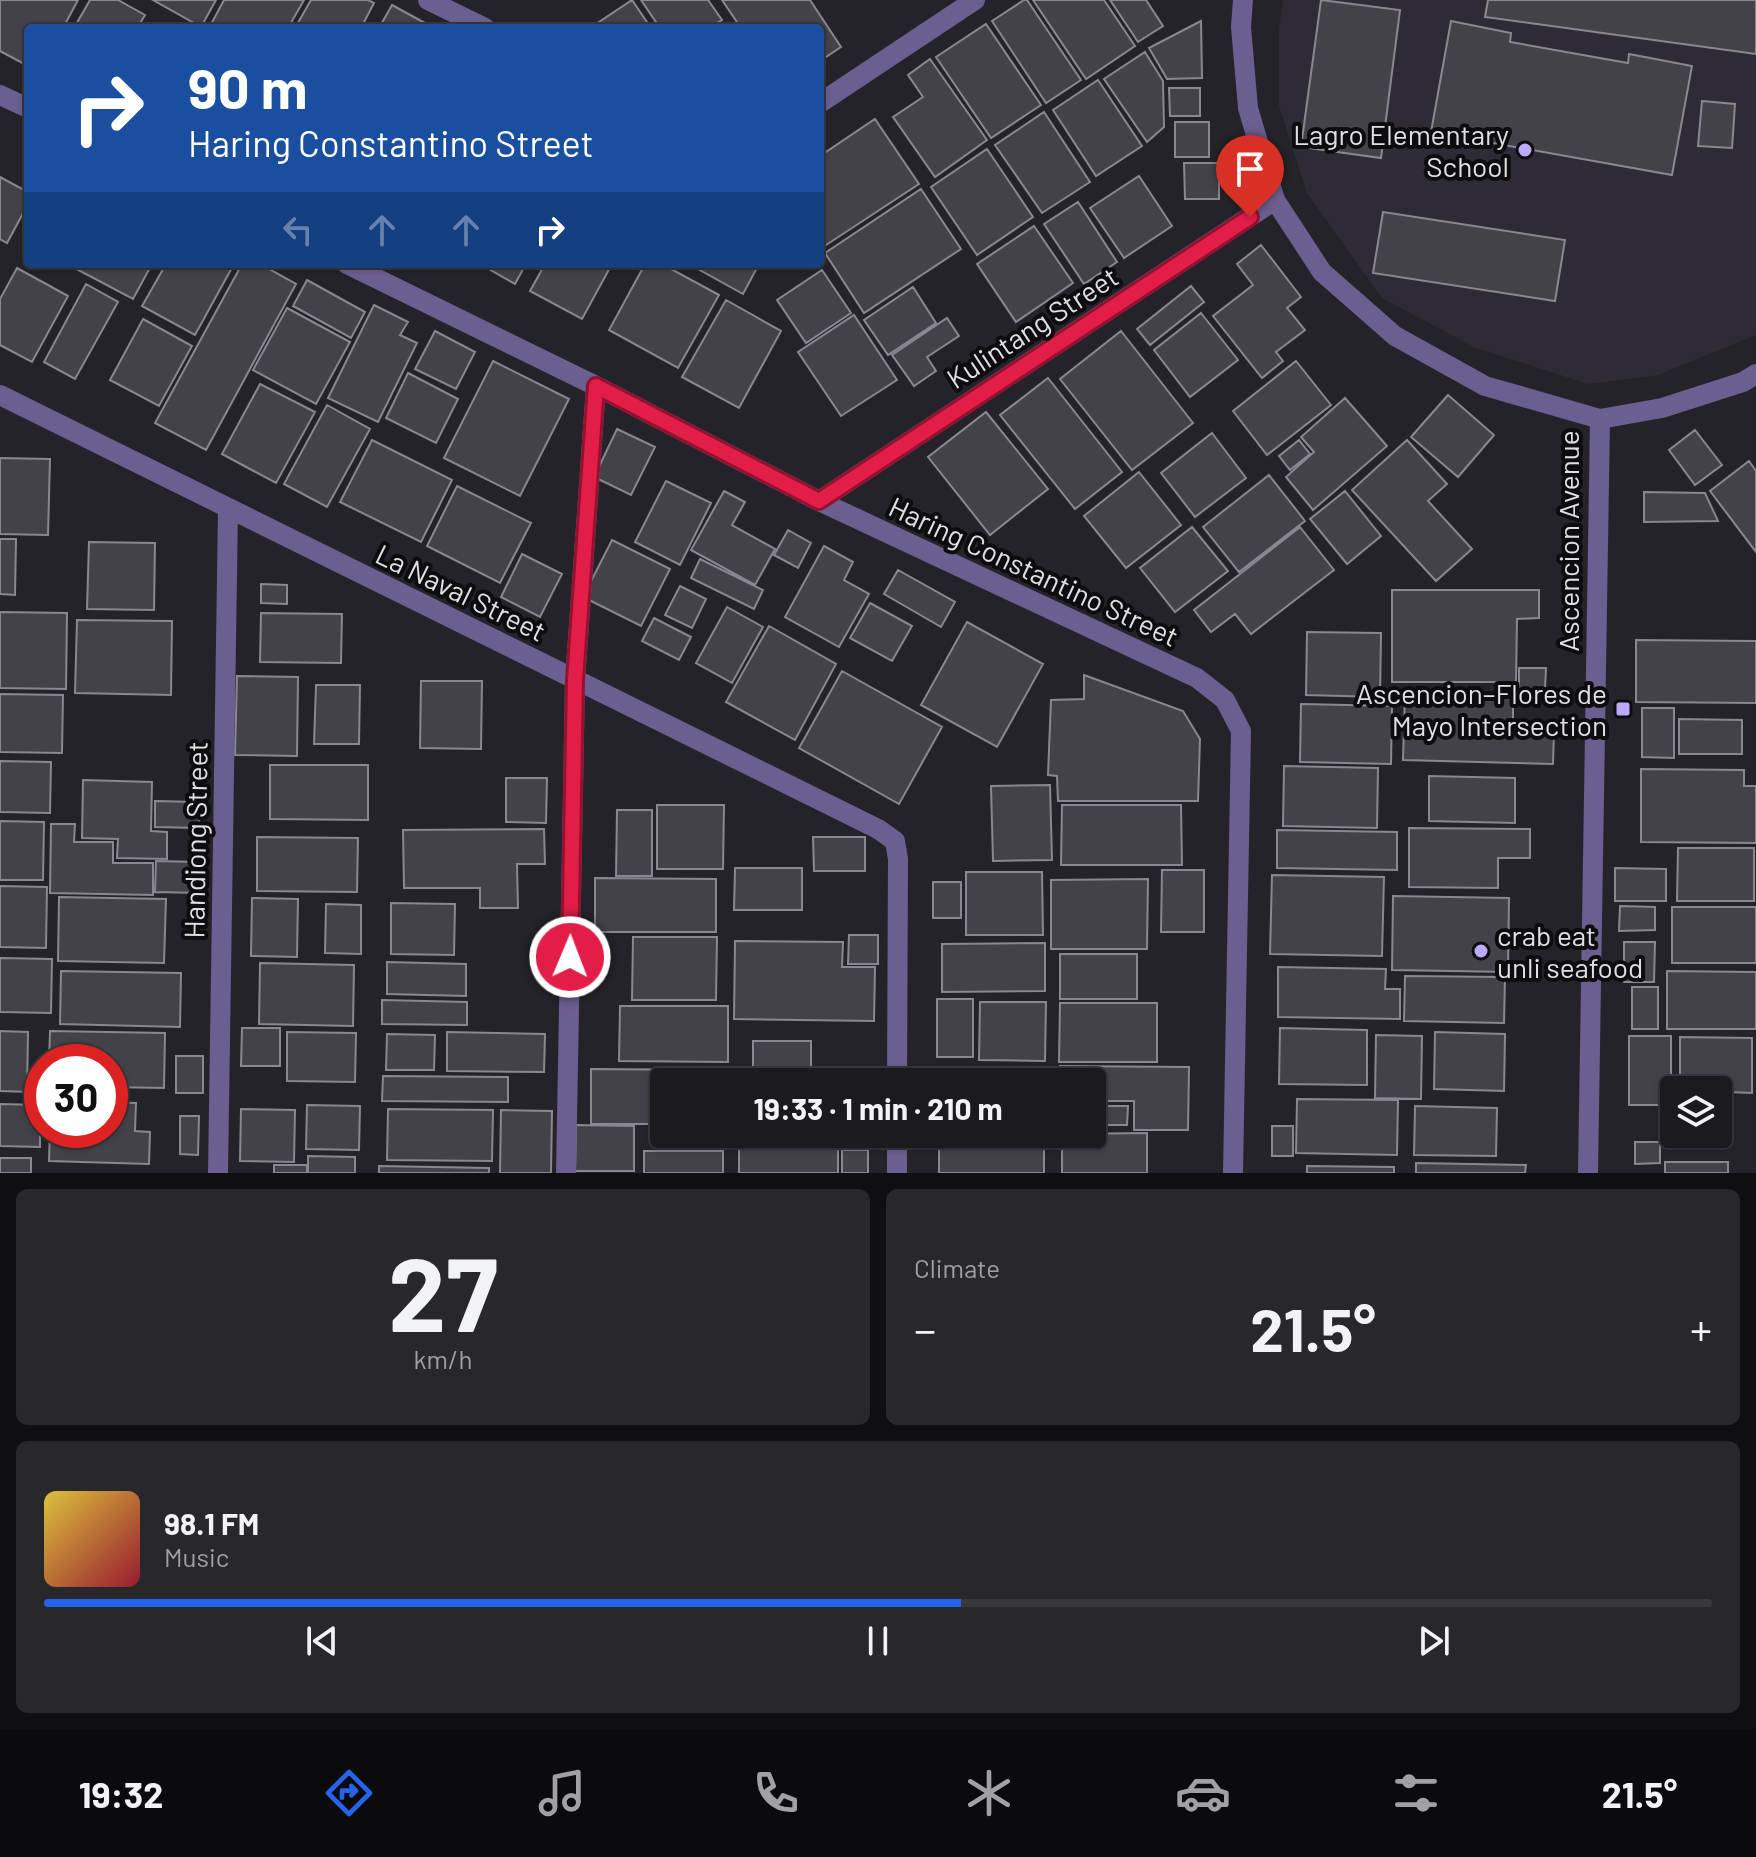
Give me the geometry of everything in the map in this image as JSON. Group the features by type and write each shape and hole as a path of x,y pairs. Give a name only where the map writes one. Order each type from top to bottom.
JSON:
{"street":[{"path":"428,0 477,24"},
{"path":"824,100 975,0"},
{"name":"Ascencion Avenue","path":"1243,0 1241,27 1248,108 1275,200 1322,272 1395,336 1485,386 1600,419 1588,1173"},
{"path":"0,95 24,106"},
{"name":"Kulintang Street","path":"819,501 1275,200"},
{"name":"Haring Constantino Street","path":"355,268 596,386 819,501 1197,678 1225,700 1241,731 1233,1173"},
{"path":"1600,419 1662,408 1743,382 1756,374"},
{"path":"566,1173 575,680 596,386"},
{"name":"La Naval Street","path":"0,395 878,829 895,841 898,859 897,1068"},
{"name":"Handiong Street","path":"218,1173 228,509"},
{"path":"897,1148 897,1173"}],"shaded area":[{"name":"Lagro Elementary School","path":"1283,0 1756,0 1756,335 1658,375 1588,384 1474,347 1382,298 1307,193 1279,106 1279,29"}],"building":[{"path":"0,0 78,0 65,24 24,24 24,64 0,51"},
{"path":"90,0 118,0 145,15 139,24 76,24"},
{"path":"153,0 216,0 203,24 196,24"},
{"path":"224,0 304,0 290,24 211,24"},
{"path":"311,0 368,0 374,3 363,24 297,24"},
{"path":"632,0 648,24 596,24"},
{"path":"641,0 708,0 722,20 716,24 657,24"},
{"path":"722,0 810,0 841,47 824,58 824,24 738,24"},
{"path":"1027,0 1081,80 1046,103 992,21"},
{"path":"1033,0 1104,0 1135,46 1086,79"},
{"path":"1110,0 1146,0 1163,26 1138,42"},
{"path":"1321,0 1400,10 1381,158 1301,147"},
{"path":"1488,0 1756,0 1756,54 1485,17"},
{"path":"392,5 427,24 381,24"},
{"path":"1201,21 1202,78 1167,79 1149,48"},
{"path":"1451,21 1511,33 1510,42 1628,63 1629,54 1692,66 1672,175 1431,132"},
{"path":"986,24 1041,105 991,138 936,57"},
{"path":"1145,52 1163,81 1164,127 1147,142 1104,79"},
{"path":"930,59 987,140 935,177 893,117 923,97 908,75"},
{"path":"1098,80 1142,146 1096,176 1053,110"},
{"path":"1169,88 1200,88 1200,116 1170,116"},
{"path":"1702,101 1735,104 1732,148 1698,146"},
{"path":"1044,112 1090,182 1042,213 995,145"},
{"path":"875,119 919,184 824,246 824,153"},
{"path":"1175,122 1209,122 1209,157 1175,157"},
{"path":"987,149 1033,217 977,255 931,187"},
{"path":"1184,163 1219,163 1219,199 1185,199"},
{"path":"1139,176 1172,226 1124,258 1090,208"},
{"path":"0,177 24,190 24,211 7,243 0,239"},
{"path":"921,189 961,249 864,313 825,253"},
{"path":"1078,202 1117,262 1084,284 1044,224"},
{"path":"1383,212 1565,240 1555,301 1373,273"},
{"path":"1034,226 1073,283 1016,322 977,264"},
{"path":"1261,245 1301,297 1287,308 1305,330 1276,352 1283,361 1262,378 1213,316 1253,285 1237,264"},
{"path":"17,268 68,296 32,362 0,345 0,299"},
{"path":"75,268 150,268 133,299"},
{"path":"164,268 232,268 195,335 142,306"},
{"path":"240,268 267,268 296,284 206,450 155,423"},
{"path":"487,268 524,268 515,284"},
{"path":"543,268 610,268 582,319 530,291"},
{"path":"643,268 669,268 719,295 678,368 609,330"},
{"path":"696,268 757,268 743,294"},
{"path":"822,270 851,313 806,343 777,300"},
{"path":"307,280 365,312 351,338 293,306"},
{"path":"86,284 118,302 75,379 44,362"},
{"path":"1191,286 1204,302 1150,345 1137,329"},
{"path":"913,287 936,323 888,355 864,320"},
{"path":"726,300 781,331 739,408 682,377"},
{"path":"374,305 408,322 400,335 417,343 378,422 328,398"},
{"path":"287,308 350,342 316,404 253,370"},
{"path":"1201,313 1238,360 1190,397 1154,350"},
{"path":"854,315 897,380 841,416 798,352"},
{"path":"947,318 959,336 927,357 936,371 914,386 892,355"},
{"path":"143,319 192,346 159,406 110,380"},
{"path":"435,331 475,352 456,389 415,369"},
{"path":"1121,331 1193,423 1132,470 1060,379"},
{"path":"493,361 569,399 520,496 444,458"},
{"path":"1296,361 1331,405 1267,455 1233,411"},
{"path":"408,373 458,399 436,443 386,418"},
{"path":"1048,378 1122,472 1075,509 1000,415"},
{"path":"260,384 315,412 276,483 222,454"},
{"path":"1448,395 1494,435 1458,477 1411,437"},
{"path":"1345,398 1387,446 1313,510 1286,477 1314,452 1301,437"},
{"path":"327,405 370,429 327,507 284,484"},
{"path":"986,412 1048,489 990,535 928,457"},
{"path":"617,429 655,447 631,495 594,477"},
{"path":"1695,430 1722,465 1695,485 1669,450"},
{"path":"1212,433 1246,478 1195,517 1161,473"},
{"path":"372,440 452,480 421,542 340,502"},
{"path":"1299,440 1310,454 1290,470 1279,456"},
{"path":"1407,440 1447,484 1428,501 1472,549 1436,581 1352,490"},
{"path":"0,458 50,459 48,535 0,534"},
{"path":"1749,461 1756,471 1756,552 1710,491"},
{"path":"1139,472 1181,525 1126,568 1084,516"},
{"path":"1269,475 1305,521 1239,572 1203,527"},
{"path":"666,481 711,503 680,565 635,542"},
{"path":"457,486 531,523 500,583 427,546"},
{"path":"724,491 745,502 732,525 775,549 755,585 691,550"},
{"path":"1345,491 1381,536 1347,564 1310,519"},
{"path":"1644,492 1705,493 1718,521 1644,522"},
{"path":"1192,527 1228,571 1175,612 1140,568"},
{"path":"1300,527 1334,570 1251,634 1235,614 1211,632 1194,610"},
{"path":"788,530 811,543 798,568 774,555"},
{"path":"0,539 16,539 15,595 0,594"},
{"path":"612,540 670,569 641,626 583,597"},
{"path":"89,542 155,543 154,610 87,609"},
{"path":"824,546 853,562 844,580 869,594 839,647 785,617"},
{"path":"522,554 562,574 540,617 501,597"},
{"path":"700,559 763,590 754,609 691,578"},
{"path":"898,570 955,602 941,627 884,594"},
{"path":"261,584 287,585 287,604 261,603"},
{"path":"680,586 706,599 692,628 665,615"},
{"path":"1392,590 1539,590 1539,618 1517,619 1516,682 1392,682"},
{"path":"870,603 912,626 892,661 850,638"},
{"path":"727,607 763,627 732,683 696,663"},
{"path":"0,612 67,613 66,689 0,688"},
{"path":"261,613 342,614 341,663 260,662"},
{"path":"654,618 691,637 679,660 642,641"},
{"path":"77,620 172,621 171,695 75,693"},
{"path":"967,622 1043,664 997,747 921,705"},
{"path":"769,626 836,664 795,740 726,702"},
{"path":"1307,632 1381,633 1380,697 1306,695"},
{"path":"1636,640 1756,641 1756,703 1636,702"},
{"path":"1519,668 1546,668 1545,689 1519,688"},
{"path":"842,671 942,727 899,804 799,748"},
{"path":"1084,675 1183,711 1200,739 1198,801 1058,801 1057,776 1048,775 1051,700 1084,699"},
{"path":"237,676 298,677 297,756 235,755"},
{"path":"421,681 482,681 481,749 420,748"},
{"path":"316,685 360,685 359,744 314,744"},
{"path":"1405,691 1513,694 1513,730 1554,732 1553,764 1403,760"},
{"path":"0,694 63,695 62,753 0,752"},
{"path":"1301,704 1392,706 1391,764 1300,762"},
{"path":"1642,708 1674,708 1674,758 1642,757"},
{"path":"1679,719 1742,720 1742,754 1679,754"},
{"path":"0,761 51,762 50,813 0,812"},
{"path":"270,765 368,765 368,820 270,819"},
{"path":"1284,766 1378,768 1377,828 1283,826"},
{"path":"1641,769 1744,770 1744,786 1756,786 1756,843 1641,842"},
{"path":"1429,776 1515,778 1515,823 1429,821"},
{"path":"506,778 547,778 546,823 506,822"},
{"path":"83,780 152,782 151,831 167,832 167,859 117,858 118,839 82,838"},
{"path":"1050,785 1052,860 993,861 991,786"},
{"path":"155,801 200,802 199,828 155,827"},
{"path":"657,805 724,805 723,869 657,869"},
{"path":"1062,805 1181,805 1182,865 1061,865"},
{"path":"617,810 652,810 652,876 616,876"},
{"path":"0,821 44,822 43,880 0,880"},
{"path":"51,824 75,824 74,842 113,842 113,863 153,863 153,895 50,893"},
{"path":"1409,828 1530,829 1530,858 1498,858 1498,888 1409,887"},
{"path":"544,829 545,864 517,864 518,908 480,908 480,888 404,888 403,830"},
{"path":"1277,830 1397,832 1397,870 1277,868"},
{"path":"257,837 358,838 357,892 257,891"},
{"path":"813,837 865,837 865,871 814,871"},
{"path":"1678,848 1754,848 1754,901 1677,901"},
{"path":"156,861 201,862 200,893 155,892"},
{"path":"735,868 802,868 802,910 734,910"},
{"path":"1615,868 1666,869 1666,901 1615,901"},
{"path":"1162,870 1204,870 1204,932 1161,932"},
{"path":"966,872 1042,872 1043,935 966,935"},
{"path":"1272,875 1384,877 1382,956 1270,954"},
{"path":"595,878 716,879 716,932 595,932"},
{"path":"1148,879 1147,949 1051,949 1051,880"},
{"path":"933,882 961,882 961,918 933,918"},
{"path":"0,886 47,887 46,948 0,947"},
{"path":"1393,896 1509,898 1508,972 1392,970"},
{"path":"59,897 166,899 164,963 58,961"},
{"path":"252,898 298,899 297,957 251,956"},
{"path":"391,903 455,904 454,955 391,954"},
{"path":"326,904 361,905 361,954 325,953"},
{"path":"1620,906 1655,907 1655,930 1619,931"},
{"path":"1672,907 1756,907 1756,963 1672,963"},
{"path":"849,935 878,935 878,964 848,964"},
{"path":"633,937 717,937 716,1000 632,1000"},
{"path":"735,941 843,942 842,967 875,967 874,1021 734,1019"},
{"path":"1624,942 1655,942 1654,982 1624,982"},
{"path":"1045,943 1045,991 942,992 942,944"},
{"path":"1060,954 1137,954 1137,999 1060,999"},
{"path":"0,958 52,959 51,1013 0,1012"},
{"path":"387,962 466,964 466,996 387,994"},
{"path":"260,963 354,965 353,1026 259,1024"},
{"path":"1278,967 1386,969 1385,989 1400,989 1400,1019 1278,1017"},
{"path":"61,971 181,973 180,1027 60,1024"},
{"path":"1667,971 1756,972 1756,1029 1667,1029"},
{"path":"1405,976 1505,977 1504,1023 1404,1021"},
{"path":"1632,987 1658,987 1658,1029 1632,1029"},
{"path":"937,999 973,999 973,1057 937,1057"},
{"path":"382,1000 467,1002 467,1025 382,1024"},
{"path":"980,1002 1046,1002 1045,1061 979,1060"},
{"path":"1060,1003 1157,1003 1157,1062 1059,1062"},
{"path":"620,1006 728,1006 728,1062 619,1061"},
{"path":"242,1028 280,1028 280,1066 241,1066"},
{"path":"1280,1028 1367,1030 1367,1085 1279,1084"},
{"path":"0,1031 28,1032 28,1044 24,1044 24,1092 0,1091"},
{"path":"50,1031 165,1033 164,1088 128,1087 128,1044 50,1044"},
{"path":"287,1032 356,1033 355,1082 287,1081"},
{"path":"447,1032 545,1034 544,1072 447,1071"},
{"path":"1435,1032 1505,1034 1504,1091 1434,1089"},
{"path":"387,1034 435,1035 434,1070 386,1070"},
{"path":"1376,1035 1422,1036 1421,1099 1375,1098"},
{"path":"1629,1036 1671,1036 1671,1076 1660,1076 1660,1105 1629,1105"},
{"path":"1680,1037 1752,1038 1752,1093 1732,1092 1732,1076 1680,1076"},
{"path":"753,1041 811,1041 811,1068 753,1068"},
{"path":"176,1056 203,1056 203,1093 176,1093"},
{"path":"1189,1067 1188,1130 1134,1130 1134,1101 1106,1101 1106,1068 1060,1068"},
{"path":"591,1069 650,1069 650,1124 591,1124"},
{"path":"383,1076 508,1077 508,1102 382,1101"},
{"path":"1297,1099 1398,1100 1397,1155 1296,1153"},
{"path":"128,1103 136,1103 135,1131 150,1132 149,1164 49,1161 49,1148 128,1148"},
{"path":"0,1104 24,1105 24,1147 0,1146"},
{"path":"307,1105 360,1106 359,1150 306,1149"},
{"path":"1106,1106 1128,1106 1127,1125 1106,1125"},
{"path":"1415,1106 1497,1108 1496,1156 1414,1155"},
{"path":"241,1109 295,1110 294,1162 240,1161"},
{"path":"388,1109 493,1110 492,1161 387,1160"},
{"path":"501,1110 552,1111 551,1173 500,1173"},
{"path":"180,1116 199,1116 198,1155 180,1154"},
{"path":"576,1125 634,1126 634,1171 575,1171"},
{"path":"1272,1126 1293,1126 1293,1156 1272,1156"},
{"path":"1106,1133 1147,1133 1147,1173 1062,1173 1062,1148 1106,1148"},
{"path":"1635,1142 1660,1142 1660,1163 1635,1164"},
{"path":"739,1148 838,1148 838,1173 739,1173"},
{"path":"939,1148 1044,1148 1044,1173 939,1173"},
{"path":"842,1150 868,1150 868,1173 842,1173"},
{"path":"644,1151 723,1151 723,1173 644,1173"},
{"path":"308,1156 355,1157 355,1173 308,1173"},
{"path":"0,1158 31,1158 31,1173 0,1173"},
{"path":"1665,1162 1728,1162 1728,1173 1665,1173"},
{"path":"1416,1163 1526,1165 1525,1173 1416,1173"},
{"path":"274,1165 307,1165 307,1173 274,1173"},
{"path":"379,1166 489,1168 489,1173 379,1173"},
{"path":"1307,1166 1394,1167 1394,1173 1307,1173"}],"place":[{"name":"Lagro Elementary School","path":"1525,150"},
{"name":"Ascencion–Flores de Mayo Intersection","path":"1623,709"},
{"name":"crab eat unli seafood","path":"1481,951"}],"route":[{"path":"570,957 575,680 596,386 819,501 1250,217"}]}
